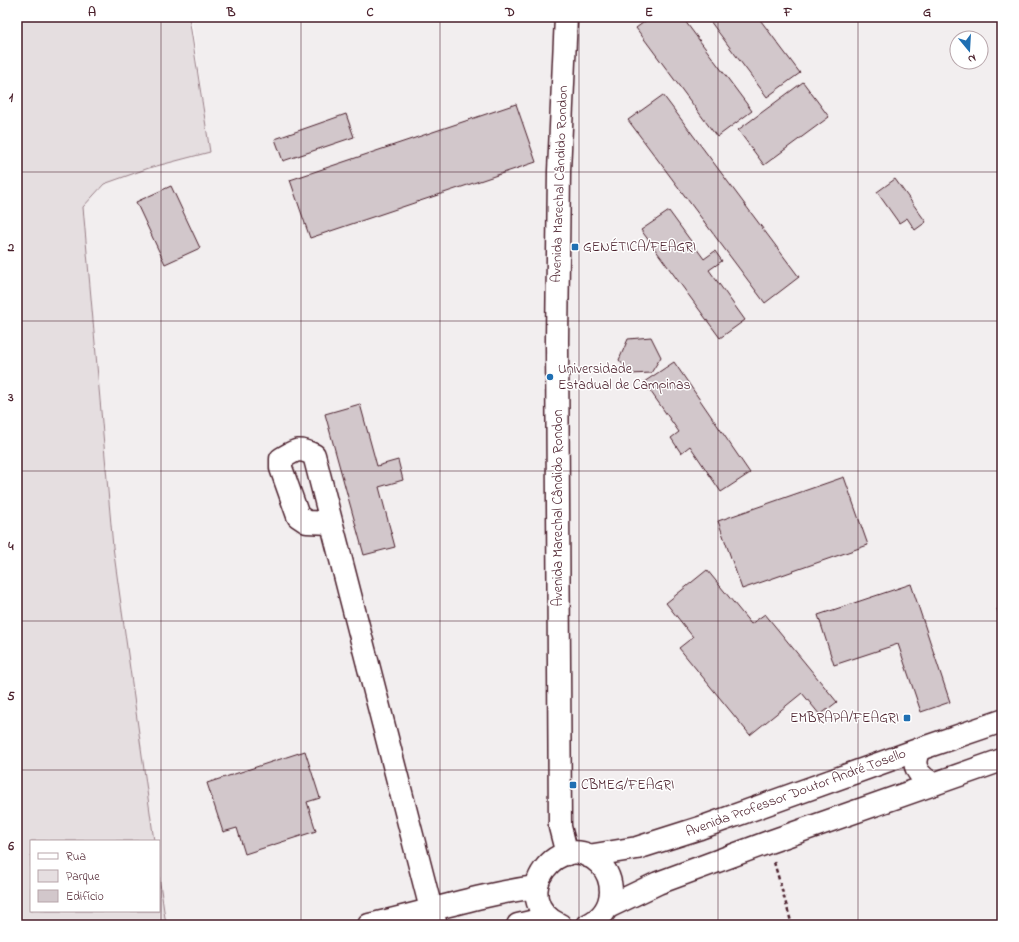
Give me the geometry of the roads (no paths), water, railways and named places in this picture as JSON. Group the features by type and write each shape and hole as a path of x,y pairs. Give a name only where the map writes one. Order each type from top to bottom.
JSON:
{"street":[{"name":"Avenida Marechal Cândido Rondon","path":"566,17 559,172 557,348 560,827 578,855"},
{"path":"332,523 434,917"},
{"name":"Avenida Professor Doutor André Tosello","path":"536,887 543,869 558,857 637,848 700,828 1002,721"},
{"path":"920,749 915,756 916,768 924,779 934,784"},
{"path":"600,918 628,896 658,883 934,784 1001,763"},
{"path":"578,855 597,861 604,868 609,877 611,897 600,918"},
{"path":"369,925 434,917 510,890 536,887 539,904 543,912 554,922"},
{"path":"518,925 554,922"}],"place":[{"name":"GENÉTICA/FEAGRI","path":"575,247"},
{"name":"Universidade Estadual de Campinas","path":"550,377"},
{"name":"EMBRAPA/FEAGRI","path":"907,718"},
{"name":"CBMEG/FEAGRI","path":"573,785"}]}
